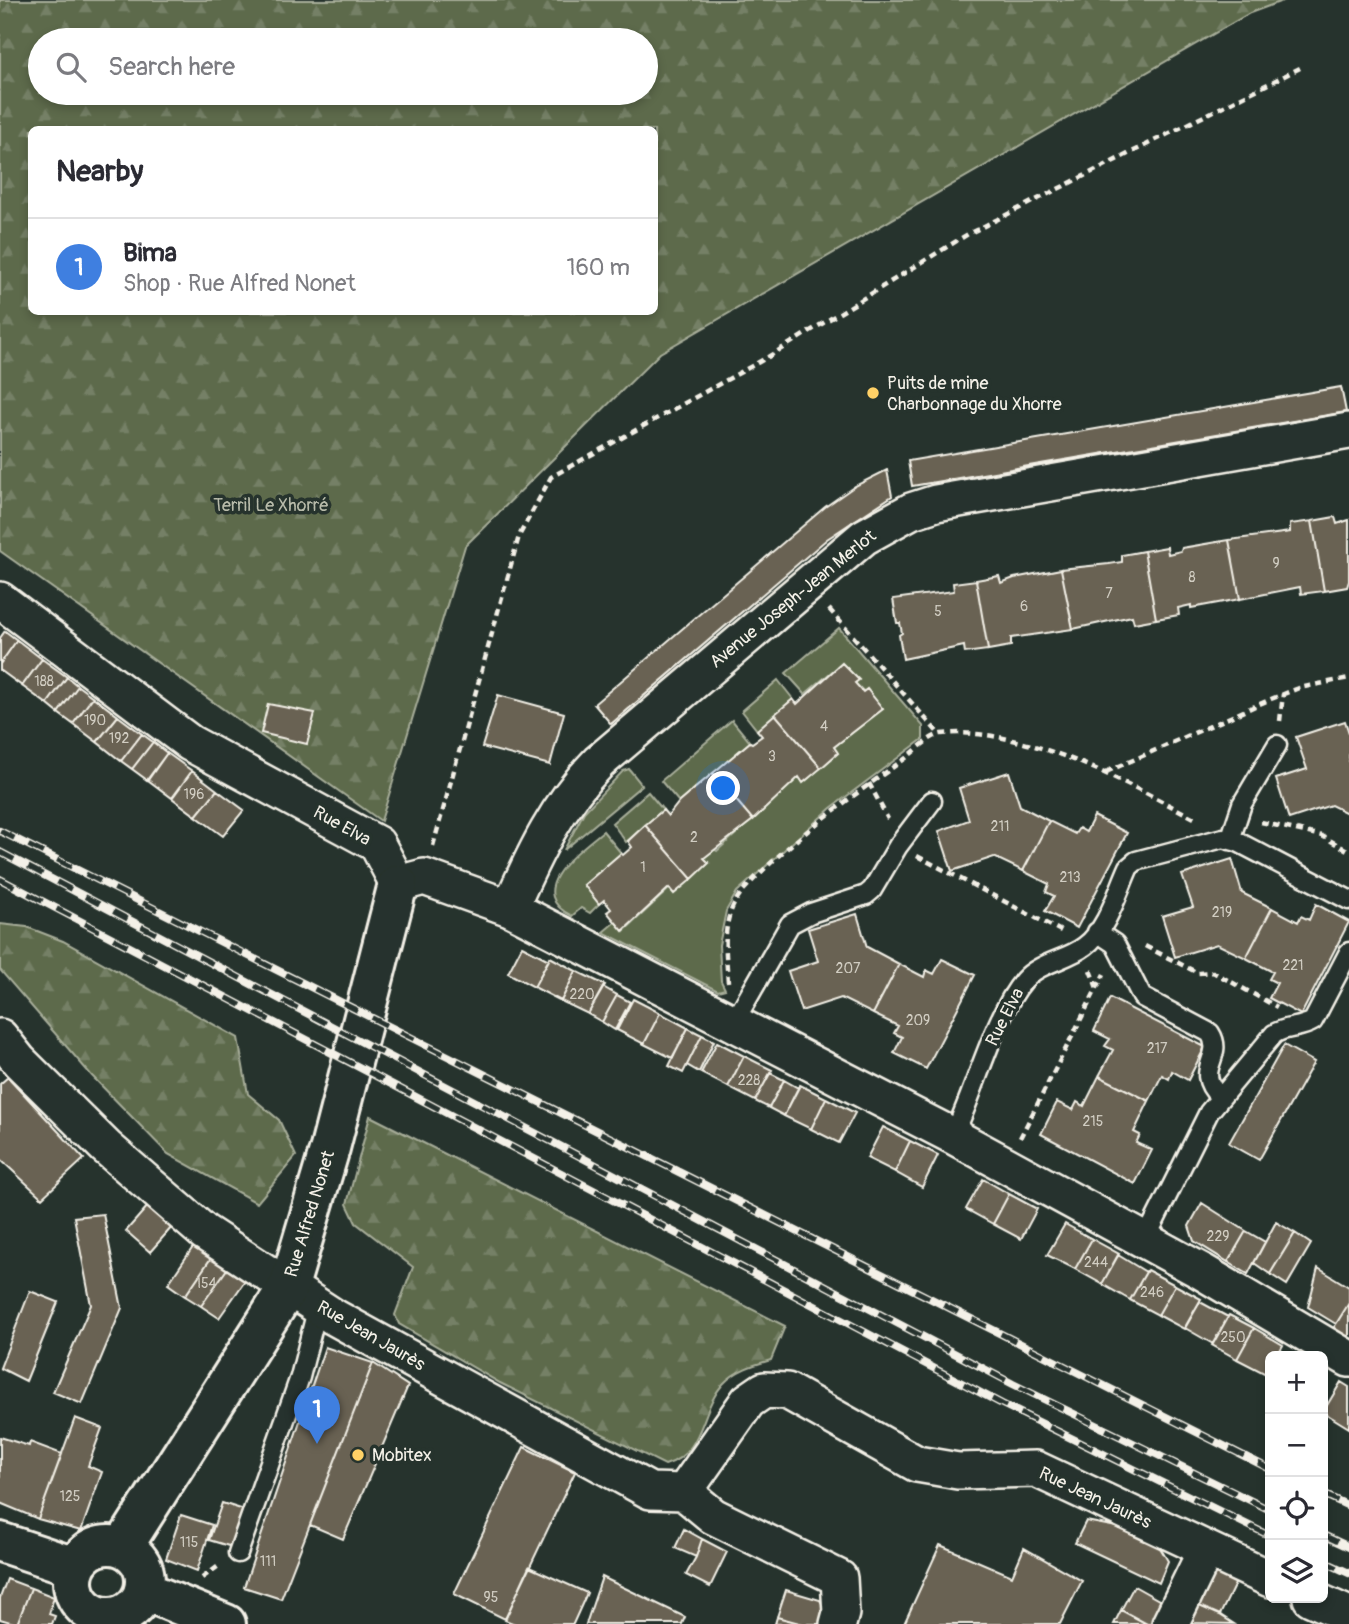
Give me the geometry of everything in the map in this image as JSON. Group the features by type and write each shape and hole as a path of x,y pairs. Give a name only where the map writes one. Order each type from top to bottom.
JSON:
{"street":[{"name":"Avenue Joseph-Jean Merlot","path":"510,908 552,820 579,782 620,743 864,537 911,511 936,503 1349,431"},
{"name":"Rue Elva","path":"0,600 190,743 377,844 411,880"},
{"path":"411,880 510,908 953,1136 1145,1240 1349,1359"},
{"name":"Rue Alfred Nonet","path":"123,1547 303,1296 330,1148 411,880"},
{"name":"Rue Jean Jaurès","path":"0,1037 19,1061 106,1147 204,1232 303,1296 650,1491 684,1492 748,1401 764,1391 787,1391 917,1464 958,1471 1035,1469 1265,1578"},
{"path":"684,1492 713,1516 839,1578 841,1613 838,1624"},
{"path":"0,1542 75,1567"},
{"path":"104,1545 123,1547 137,1557 145,1573 145,1591 133,1610 113,1618 88,1619 72,1585 75,1567 87,1552 95,1548 104,1545"},
{"path":"1170,1624 1206,1550"},
{"path":"145,1591 226,1624"},
{"path":"1322,1603 1349,1615"}],"lane":[{"path":"1277,745 1258,772 1232,833 1349,900"},
{"path":"733,1024 790,924 811,913 866,895 902,840 932,801"},
{"name":"Rue Elva","path":"953,1136 971,1098 991,1041 1019,988 1036,970 1082,949 1097,932 1129,867 1136,861 1232,833"},
{"path":"1097,932 1115,944 1142,997 1210,1033 1215,1048 1206,1075 1209,1084 1220,1097"},
{"path":"1145,1240 1202,1126 1220,1097 1274,1034 1282,1029 1305,1027 1313,1021 1349,952"},
{"path":"239,1553 300,1377 303,1296"}],"path":[{"path":"411,880 519,536 551,477 768,357 968,234 1300,68"},
{"path":"807,584 939,734"},
{"path":"1106,773 1299,688 1349,678"},
{"path":"728,981 725,933 736,900 762,872 869,783 939,734 1015,742 1106,773 1215,829 1232,833 1258,821 1322,836 1349,851"},
{"path":"869,783 902,840 923,861 1073,937 1082,949 1097,988"}],"green space":[{"name":"Terril Le Xhorré","path":"0,0 1285,0 1250,13 660,353 465,546 381,821 0,551"},
{"path":"839,628 923,726 923,739 831,808 737,892 726,911 719,945 721,981 725,989 718,991 603,932 615,922 624,931 669,889 674,893 709,863 704,858 714,849 717,851 799,777 804,782 838,753 834,747 882,709 855,683 858,680 842,663 805,694 786,673"},
{"path":"778,680 793,699 757,730 742,711"},
{"path":"732,720 750,742 679,802 661,781"},
{"path":"629,769 642,785 564,850 584,812 623,771"},
{"path":"648,792 663,810 626,842 612,823"},
{"path":"603,831 621,853 584,885 599,904 590,913 581,908 572,916 558,906 553,895 554,883 570,860"},
{"path":"0,924 27,927 63,941 238,1038 248,1094 279,1120 296,1156 257,1203 168,1154 92,1076 0,970"},
{"path":"370,1116 785,1326 771,1360 751,1366 728,1379 715,1395 688,1451 665,1465 500,1383 399,1324 395,1315 413,1267 356,1223 347,1204"}],"building":[{"path":"1341,387 1346,412 912,486 908,461"},
{"path":"887,470 892,496 827,539 611,724 594,704 825,507 855,486"},
{"path":"1335,517 1337,524 1349,520 1349,581 1347,587 1324,591 1312,521"},
{"path":"1312,521 1324,591 1301,594 1300,587 1240,599 1229,540 1290,532 1290,524"},
{"path":"1229,540 1240,599 1178,608 1179,615 1156,619 1144,551 1167,547 1168,554 1181,551 1182,548"},
{"path":"1144,551 1156,619 1134,623 1132,616 1073,629 1061,569 1122,562 1122,555"},
{"path":"1061,569 1073,629 1011,638 1011,646 988,650 976,580 999,576 1001,583"},
{"path":"976,580 988,650 965,653 964,646 903,659 899,635 902,633 900,623 897,623 893,599 954,591 953,583"},
{"path":"5,631 17,640 0,664 0,638"},
{"path":"17,640 42,659 22,686 0,670 0,664"},
{"path":"42,659 67,677 47,704 22,686"},
{"path":"842,663 859,680 855,683 863,692 867,689 883,709 834,747 838,753 821,768 775,714 793,699 797,704"},
{"path":"67,677 78,686 58,713 47,704"},
{"path":"78,686 93,697 73,724 58,713"},
{"path":"498,695 564,713 550,765 482,747"},
{"path":"93,697 118,716 97,742 73,724"},
{"path":"268,704 315,713 307,744 261,733"},
{"path":"775,714 821,768 803,783 799,777 753,820 713,773 750,742 762,736 757,730"},
{"path":"118,716 142,734 121,761 97,742"},
{"path":"1345,721 1349,733 1349,814 1331,805 1289,819 1276,779 1307,769 1296,737"},
{"path":"142,734 153,742 132,769 121,761"},
{"path":"153,742 167,753 147,780 132,769"},
{"path":"167,753 192,771 172,798 148,780"},
{"path":"192,771 217,790 196,816 172,798"},
{"path":"1009,772 1020,806 1049,821 1023,871 994,857 952,871 939,831 969,820 959,788"},
{"path":"713,773 753,820 704,858 709,863 692,879 645,825 663,810 668,816 679,802"},
{"path":"217,790 244,810 223,836 196,816"},
{"path":"1094,816 1127,833 1077,928 1045,911 1054,896 1046,892 1049,884 1023,871 1049,821 1075,834 1079,828 1086,832"},
{"path":"645,825 692,879 674,894 669,888 623,931 607,912 611,909 604,900 599,904 584,885 621,853 623,855 632,847 628,841"},
{"path":"1232,859 1242,893 1272,908 1246,958 1217,944 1175,957 1162,916 1193,907 1182,875"},
{"path":"1316,904 1349,922 1301,1015 1269,998 1277,983 1269,979 1273,972 1246,958 1272,908 1298,922 1301,916 1309,920"},
{"path":"857,914 867,947 899,964 873,1014 841,998 801,1011 788,971 818,961 808,929"},
{"path":"522,946 549,960 534,987 508,973"},
{"path":"550,957 576,971 561,1001 534,987"},
{"path":"942,959 975,975 926,1069 894,1053 902,1037 894,1033 898,1026 873,1014 899,964 924,977 926,970 934,974"},
{"path":"576,971 605,985 588,1014 561,1001"},
{"path":"603,987 617,995 602,1022 588,1014"},
{"path":"617,995 630,1002 615,1030 602,1022"},
{"path":"1110,998 1205,1047 1188,1080 1172,1071 1169,1079 1162,1075 1149,1101 1099,1076 1113,1050 1105,1046 1110,1039 1094,1031"},
{"path":"633,999 660,1013 644,1044 617,1030"},
{"path":"660,1013 688,1028 672,1058 644,1044"},
{"path":"688,1028 702,1035 683,1073 669,1066"},
{"path":"702,1035 714,1041 699,1072 687,1065"},
{"path":"717,1042 744,1056 728,1087 701,1073"},
{"path":"1284,1045 1314,1062 1259,1160 1229,1143"},
{"path":"744,1056 772,1070 755,1101 728,1087"},
{"path":"770,1073 784,1080 769,1108 755,1101"},
{"path":"1099,1076 1149,1101 1134,1132 1140,1135 1136,1143 1152,1150 1135,1184 1041,1134 1057,1102 1073,1110 1077,1102 1084,1106"},
{"path":"8,1077 84,1159 42,1198 0,1159 0,1084"},
{"path":"784,1080 798,1088 784,1116 769,1108"},
{"path":"800,1085 826,1098 811,1129 784,1116"},
{"path":"826,1098 855,1113 839,1143 811,1129"},
{"path":"883,1127 910,1141 895,1172 867,1158"},
{"path":"910,1141 938,1155 922,1187 895,1172"},
{"path":"983,1179 1009,1194 993,1224 966,1209"},
{"path":"1009,1194 1037,1209 1021,1239 993,1224"},
{"path":"1202,1203 1246,1231 1228,1262 1194,1241 1189,1226"},
{"path":"148,1206 172,1227 150,1252 126,1231"},
{"path":"103,1214 122,1308 82,1404 53,1392 91,1305 74,1217"},
{"path":"1276,1222 1295,1233 1270,1274 1254,1263"},
{"path":"1065,1224 1092,1239 1075,1269 1047,1255"},
{"path":"1246,1231 1265,1242 1248,1274 1228,1262"},
{"path":"1295,1233 1311,1244 1287,1285 1270,1274"},
{"path":"1092,1239 1119,1254 1102,1284 1075,1269"},
{"path":"193,1247 211,1258 185,1296 168,1284"},
{"path":"1118,1255 1146,1272 1130,1300 1102,1284"},
{"path":"211,1258 227,1269 201,1306 185,1296"},
{"path":"1318,1268 1349,1287 1349,1303 1336,1324 1308,1307"},
{"path":"227,1269 245,1281 219,1318 201,1306"},
{"path":"1147,1270 1175,1285 1158,1315 1130,1300"},
{"path":"1175,1285 1201,1299 1184,1329 1158,1315"},
{"path":"30,1291 58,1302 26,1381 0,1368"},
{"path":"1200,1302 1228,1317 1213,1344 1185,1328"},
{"path":"1349,1303 1349,1338 1333,1329"},
{"path":"1229,1315 1254,1328 1237,1359 1212,1345"},
{"path":"1254,1328 1283,1345 1280,1351 1265,1351 1265,1373 1237,1359"},
{"path":"325,1347 373,1363 281,1599 244,1587"},
{"name":"Mobitex","path":"373,1363 408,1386 343,1539 310,1525"},
{"path":"1341,1382 1349,1387 1349,1428 1328,1415 1328,1404"},
{"path":"75,1418 102,1428 88,1466 102,1472 81,1531 38,1519"},
{"path":"0,1437 29,1446 30,1442 62,1454 38,1519 0,1503"},
{"path":"524,1447 575,1472 505,1619 454,1594"},
{"path":"222,1503 244,1510 232,1547 209,1540"},
{"path":"181,1515 212,1525 197,1571 166,1559"},
{"path":"1086,1521 1122,1528 1159,1546 1168,1561 1159,1583 1075,1543"},
{"path":"684,1529 702,1539 696,1557 675,1548"},
{"path":"702,1539 727,1552 710,1587 686,1575"},
{"path":"940,1545 1012,1576 1024,1548 1082,1581 1060,1624 904,1624"},
{"path":"529,1567 587,1593 573,1624 515,1624 505,1620"},
{"path":"1214,1571 1236,1582 1220,1615 1197,1605"},
{"path":"602,1577 685,1617 682,1624 586,1624"},
{"path":"7,1579 31,1588 17,1624 0,1619 0,1598"},
{"path":"1134,1586 1173,1608 1165,1624 1147,1624 1121,1610"},
{"path":"31,1588 54,1597 49,1614 55,1616 52,1624 17,1624"},
{"path":"786,1590 820,1600 826,1611 822,1624 803,1624 777,1617"},
{"path":"1197,1605 1220,1615 1234,1624 1188,1623"},
{"path":"1121,1610 1147,1624 1114,1624"},
{"path":"777,1617 803,1624 775,1624"}],"railway":[{"path":"0,831 1265,1466"},
{"path":"0,852 1013,1384 1265,1508"},
{"path":"0,879 1002,1404 1265,1534"},
{"path":"1328,1496 1349,1506"},
{"path":"1328,1537 1349,1547"},
{"path":"1328,1563 1349,1573"}],"place":[{"name":"Puits de mine Charbonnage du Xhorre","path":"873,393"},
{"name":"Bima","path":"317,1444"},
{"name":"Mobitex","path":"358,1455"}]}
